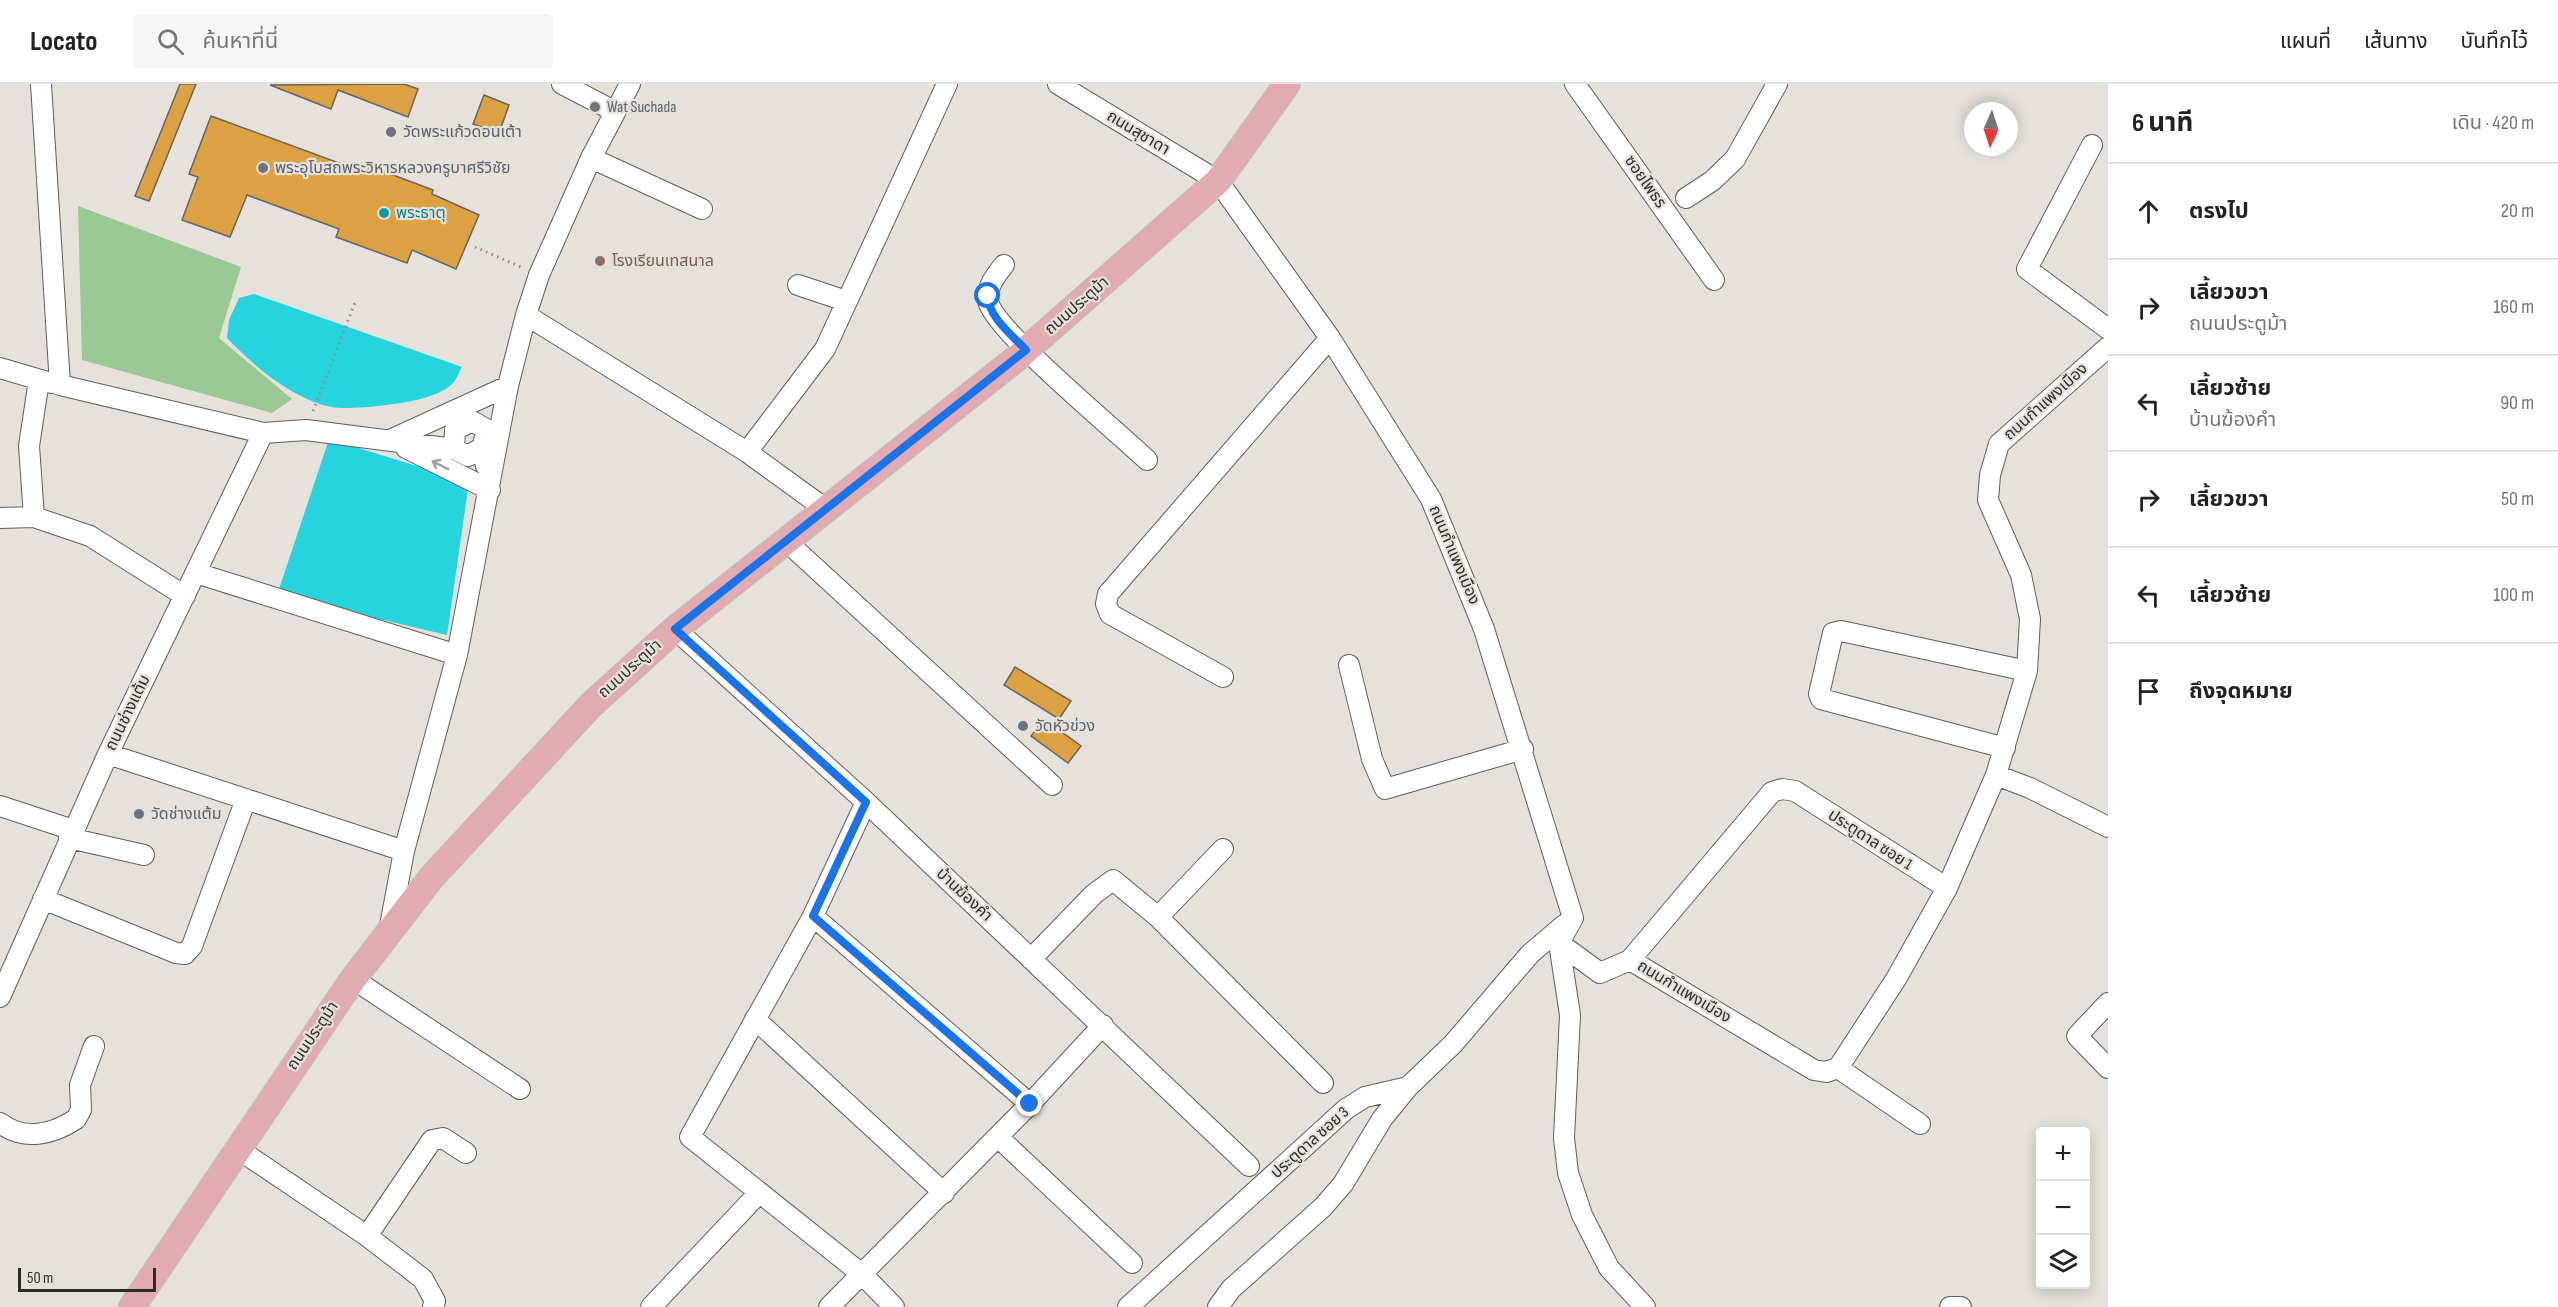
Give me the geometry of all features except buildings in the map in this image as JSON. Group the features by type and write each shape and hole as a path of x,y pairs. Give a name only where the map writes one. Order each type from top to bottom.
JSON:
{"main road":[{"name":"ถนนประตูม้า","path":"132,1307 353,979 439,869 591,705 675,629 1026,350 1218,181 1287,84"}],"street":[{"path":"41,84 60,385"},
{"path":"562,84 614,111"},
{"path":"389,933 404,851 457,655 508,386 526,315 539,275 591,158 630,84"},
{"path":"747,452 825,349 947,84"},
{"name":"ถนนสุชาดา","path":"1058,84 1218,181"},
{"name":"ซอยไพธร","path":"1575,84 1714,280"},
{"path":"1686,198 1712,181 1735,159 1777,84"},
{"path":"2092,145 2027,269 2108,329"},
{"path":"591,158 702,209"},
{"name":"ถนนกำแพงเมือง","path":"1218,181 1330,338 1431,499 1484,629 1523,749 1573,918"},
{"path":"1004,265 993,278 988,302 996,317 1026,350 1146,460"},
{"path":"798,285 846,301"},
{"path":"526,315 747,452 827,510"},
{"path":"1223,677 1110,614 1106,604 1108,594 1330,338"},
{"name":"ถนนกำแพงเมือง","path":"1559,943 1600,973 1630,960 1814,1070 1826,1072 1838,1068 1896,979 1947,888 1996,774 2027,671 2030,619 2021,575 1988,500 1990,475 1999,444 2108,347"},
{"path":"0,368 39,380 263,433 306,430 390,440 470,439"},
{"path":"34,517 29,446 39,380"},
{"path":"470,439 508,386"},
{"path":"390,440 508,386"},
{"name":"ถนนช่างแต้ม","path":"0,997 108,754 263,433"},
{"path":"470,439 490,490"},
{"path":"390,440 490,490"},
{"path":"0,518 34,517 90,536 185,596"},
{"path":"786,541 1052,785"},
{"path":"195,573 457,655"},
{"name":"บ้านฆ้องคำ","path":"675,629 866,802 1249,1166"},
{"path":"2005,748 1821,699 1818,694 1833,633 1841,631 2027,671"},
{"path":"1349,665 1372,759 1385,789 1523,749"},
{"path":"108,754 404,851"},
{"path":"1996,774 2030,788 2108,827"},
{"name":"ประตูดาล ซอย 1","path":"1630,960 1772,792 1782,789 1795,791 1947,888"},
{"path":"43,898 176,953 185,954 192,946 246,799"},
{"path":"866,802 813,916 690,1137 863,1275 894,1307"},
{"path":"0,806 71,834 144,855"},
{"path":"1158,917 1224,849"},
{"path":"1031,959 1109,881 1121,885 1158,917 1323,1083"},
{"path":"813,916 1030,1104"},
{"path":"1573,918 1559,943 1570,1015 1564,1137 1568,1173 1582,1215 1609,1268 1645,1307"},
{"path":"1218,1307 1231,1289 1323,1207 1343,1184 1382,1119 1408,1087 1453,1044 1530,954 1573,918"},
{"path":"353,979 520,1089"},
{"path":"2108,1003 2078,1036 2108,1068"},
{"path":"755,1020 944,1193"},
{"path":"829,1307 944,1193 1103,1025"},
{"path":"0,1123 19,1133 38,1135 76,1119 81,1110 80,1085 94,1046"},
{"path":"1838,1068 1920,1124"},
{"name":"ประตูดาล ซอย 3","path":"1128,1307 1346,1109 1365,1097 1408,1087"},
{"path":"998,1137 1132,1263"},
{"path":"367,1236 432,1140 443,1138 466,1153"},
{"path":"238,1149 367,1236 423,1279 435,1301 433,1307"},
{"path":"651,1307 759,1193"},
{"path":"1950,1307 1961,1307"}],"path":[{"path":"476,247 515,264"},
{"path":"313,412 356,300"}],"green space":[{"path":"78,206 241,267 219,338 292,399 272,413 82,360"}],"water":[{"path":"254,294 462,367 454,381 444,390 417,400 354,408 332,407 315,402 304,398 270,377 227,338 229,320 239,298"},
{"path":"329,439 469,482 447,635 277,595"}],"place":[{"name":"Wat Suchada","path":"595,107"},
{"name":"วัดพระแก้วดอนเต้า","path":"391,132"},
{"name":"พระอุโบสถพระวิหารหลวงครูบาศรีวิชัย","path":"263,168"},
{"name":"พระธาตุ","path":"384,213"},
{"name":"โรงเรียนเทสนาล","path":"600,261"},
{"name":"วัดหัวข่วง","path":"1023,726"},
{"name":"วัดช่างแต้ม","path":"139,814"}],"route":[{"path":"988,296 990,308 996,317 1026,350 675,629 866,802 813,916 1030,1104"}]}
